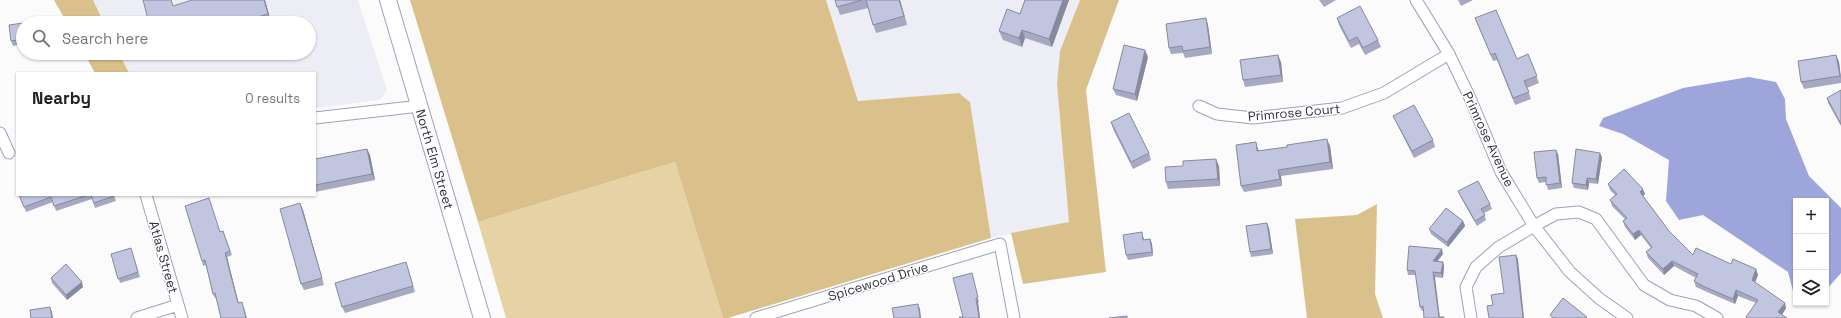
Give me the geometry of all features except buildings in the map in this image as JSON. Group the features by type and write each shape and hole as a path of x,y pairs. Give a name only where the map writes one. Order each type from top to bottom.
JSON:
{"main road":[{"name":"North Elm Street","path":"388,0 482,318"}],"street":[{"name":"Primrose Avenue","path":"1416,0 1449,54 1502,172 1534,226 1570,272 1600,299 1627,318"},
{"name":"Primrose Court","path":"1199,106 1217,114 1253,118 1342,108 1384,93 1449,54"},
{"path":"316,118 420,106"},
{"path":"0,133 9,153"},
{"name":"Atlas Street","path":"146,196 182,318"},
{"path":"1471,318 1466,287 1476,267 1499,247 1556,214 1579,212 1596,219 1644,285 1670,300 1696,306 1717,318"},
{"name":"Spicewood Drive","path":"756,318 1000,244 1014,318"},
{"path":"137,318 178,305"}],"shaded area":[{"path":"54,0 93,0 101,16 63,16"},
{"path":"93,0 358,0 387,90 380,100 316,108 316,72 128,72 122,60 316,60 316,16 101,16"},
{"path":"410,0 826,0 858,101 959,93 970,102 991,238 728,318 723,318 675,162 478,222"},
{"path":"826,0 1080,0 1060,51 1057,84 1069,222 991,238 970,102 959,93 858,101"},
{"path":"1080,0 1119,0 1086,90 1106,272 1023,284 1011,233 1069,222 1057,84 1060,51"},
{"path":"88,60 122,60 128,72 94,72"},
{"path":"675,162 723,318 506,318 478,222"},
{"path":"1377,204 1375,294 1383,318 1307,318 1295,219 1357,215"}],"water":[{"path":"1749,77 1776,82 1785,99 1786,119 1809,176 1841,208 1841,273 1829,287 1829,198 1793,198 1793,291 1788,272 1703,215 1679,220 1666,201 1669,160 1623,134 1599,126 1603,118 1683,88"}]}
